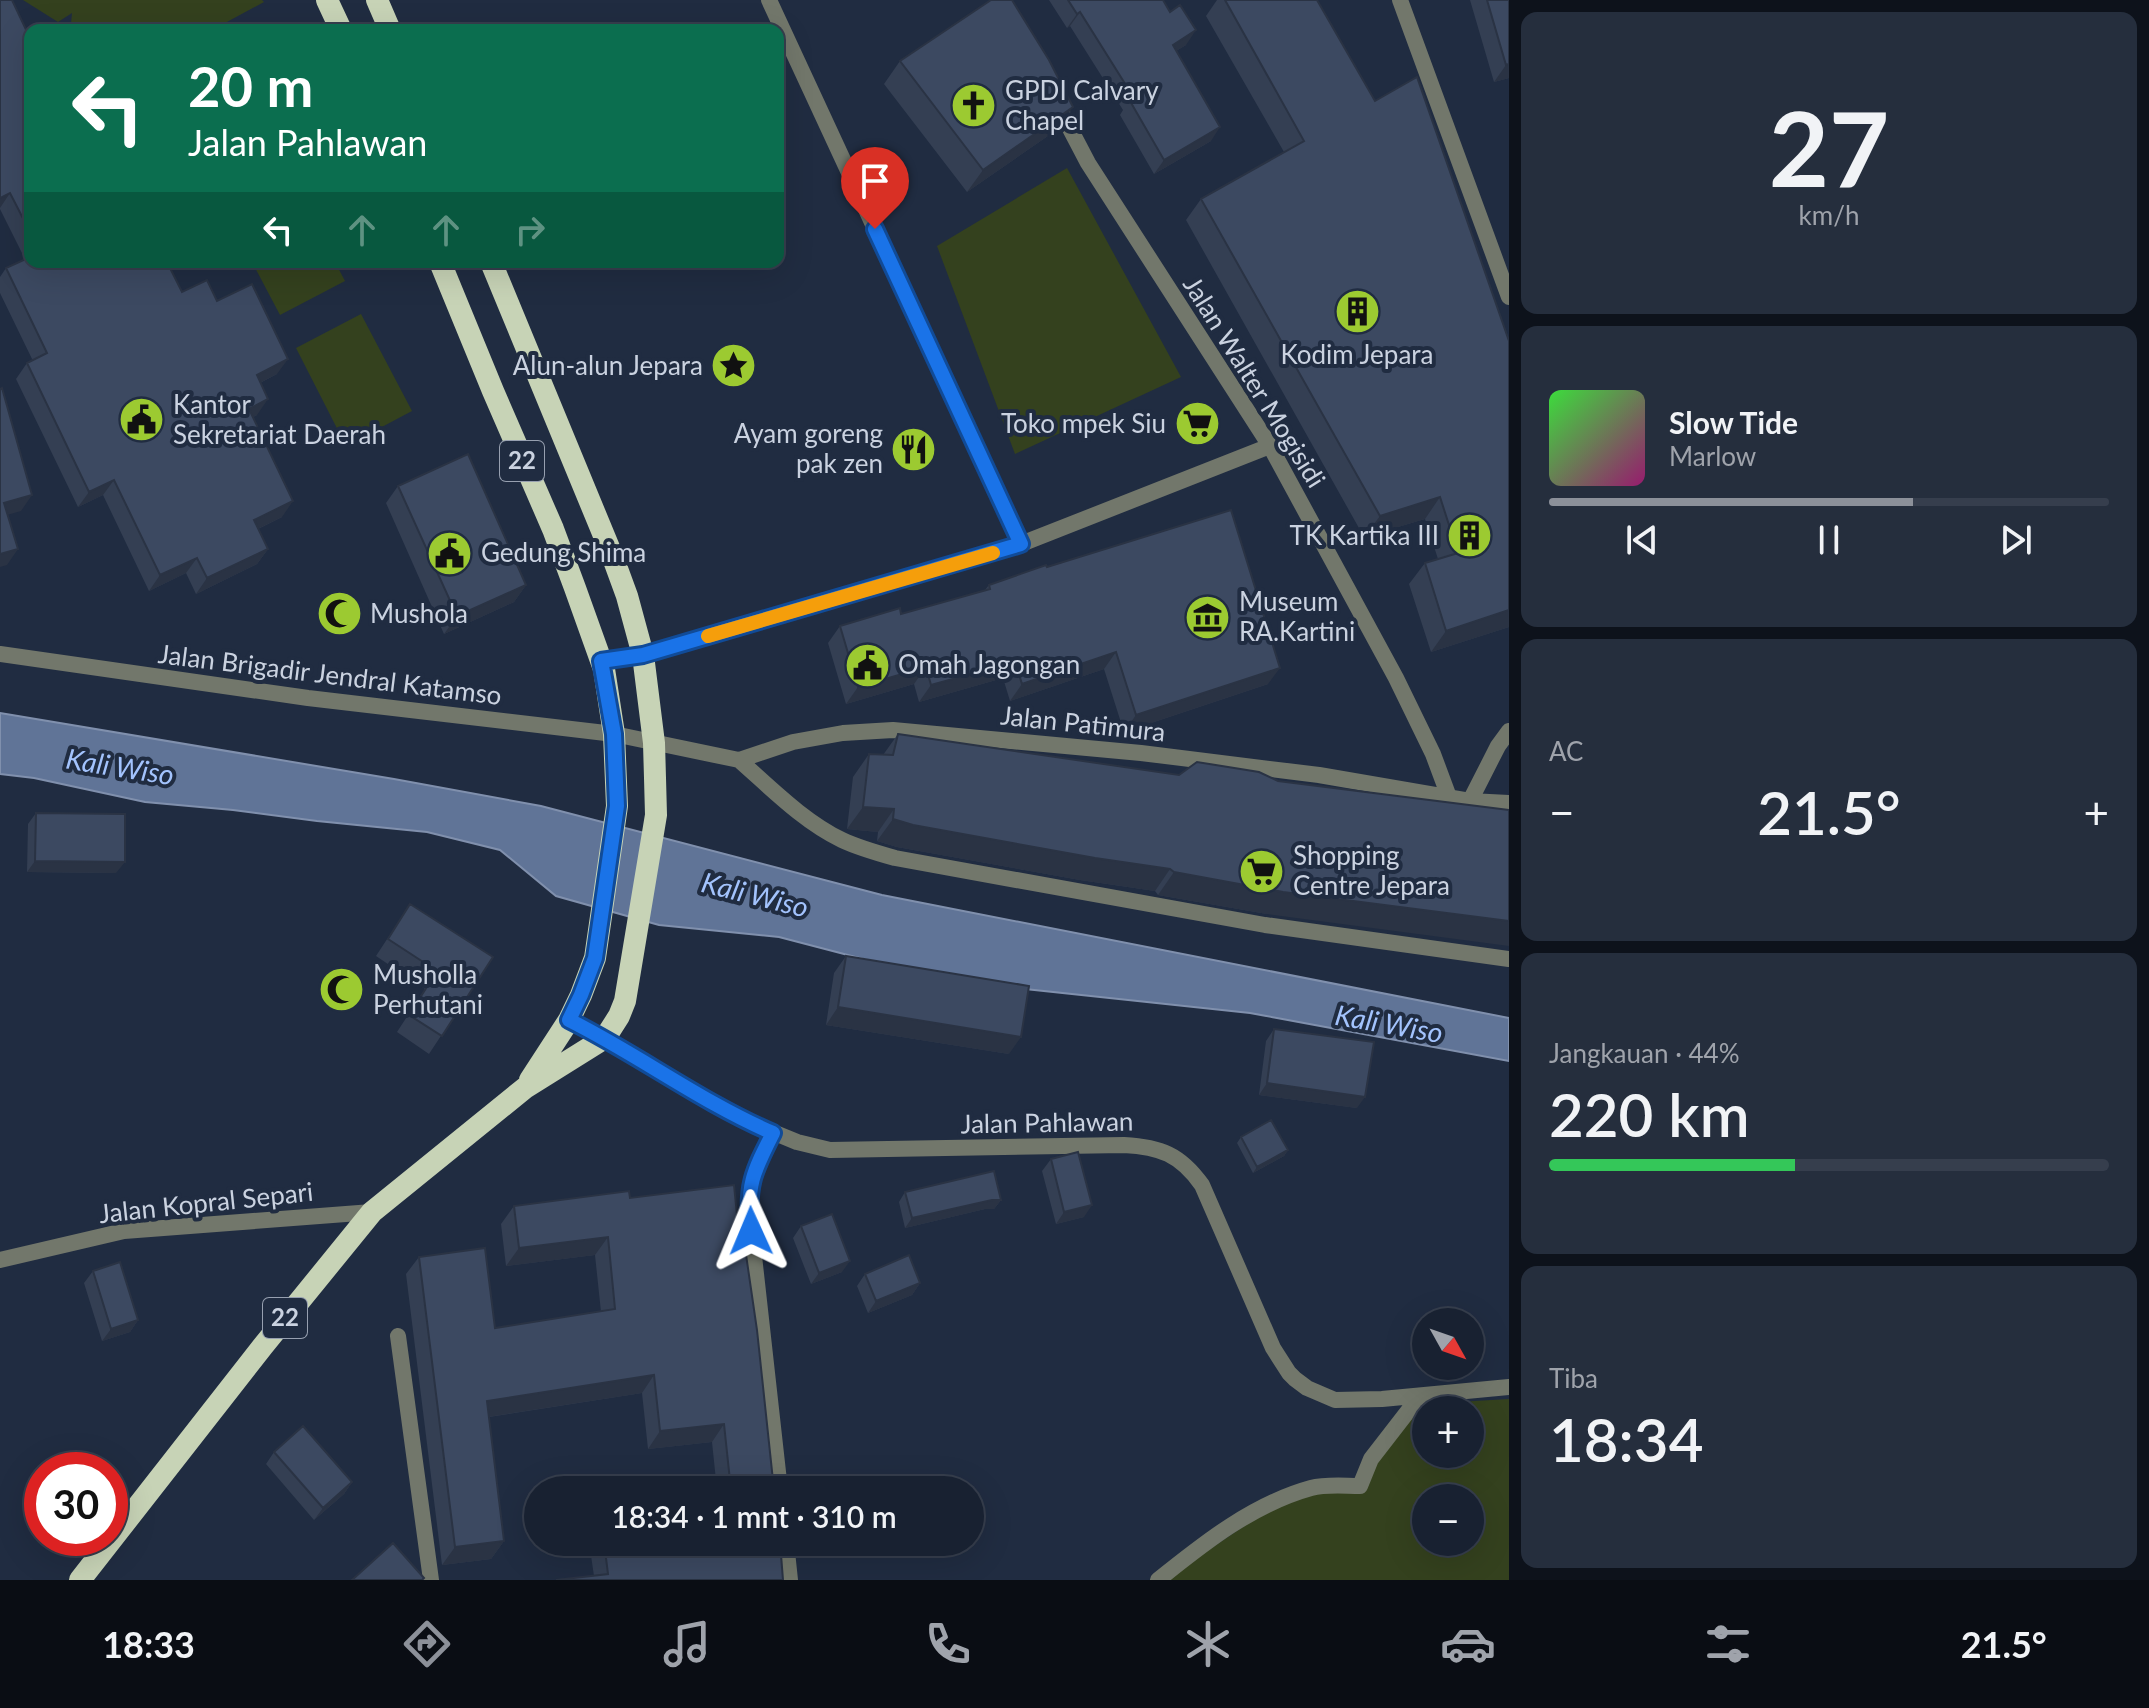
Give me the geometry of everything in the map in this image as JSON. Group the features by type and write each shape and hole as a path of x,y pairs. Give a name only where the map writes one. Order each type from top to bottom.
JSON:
{"highway":[{"path":"327,0 338,24"},
{"path":"377,0 387,24"},
{"name":"22","path":"442,268 553,529 601,661 614,734 617,806 595,958 569,1020 525,1088"},
{"name":"22","path":"80,1580 372,1212 525,1088 605,1038 625,1001 656,815 654,743 643,655 612,555 493,268"}],"street":[{"path":"769,0 780,24"},
{"path":"1400,0 1509,297"},
{"path":"784,32 1021,544"},
{"name":"Jalan Walter Mogisidi","path":"1047,86 1088,163 1270,446 1396,678 1433,754 1449,797"},
{"path":"601,661 643,655 1021,544 1270,446"},
{"name":"Jalan Brigadir Jendral Katamso","path":"0,654 308,698 614,734 654,743"},
{"name":"Jalan Patimura","path":"654,743 739,760 793,742 843,733 893,730 1156,755 1319,775 1470,801 1509,803"},
{"path":"1470,801 1509,731"},
{"path":"739,760 799,813 819,826 862,848 895,858 1265,925 1509,959"},
{"name":"Jalan Pahlawan","path":"569,1020 741,1119 773,1133 830,1150 1124,1145 1149,1146 1167,1153 1183,1162 1202,1185 1273,1348 1289,1373 1307,1388 1335,1400 1412,1397"},
{"path":"773,1133 755,1169 748,1202 778,1476"},
{"name":"Jalan Kopral Separi","path":"0,1260 124,1231 372,1212"},
{"path":"398,1336 431,1580"},
{"name":"Jalan Pahlawan","path":"1428,1396 1509,1387"},
{"path":"1158,1580 1206,1542 1272,1502 1314,1487 1360,1486 1371,1459 1412,1406"},
{"path":"787,1556 790,1580"}],"green space":[{"path":"23,0 264,2 223,24 71,24 72,13 58,22"},
{"path":"1067,168 1181,377 1015,454 937,246"},
{"path":"255,268 338,268 345,281 280,315"},
{"path":"361,314 412,411 346,446 296,348"},
{"path":"1509,1399 1509,1580 1164,1580 1274,1506 1314,1490 1365,1487 1376,1463 1412,1418 1412,1468 1484,1468 1484,1400"}],"water":[{"name":"Kali Wiso","path":"0,713 541,806 882,895 1509,1018 1509,1061 1250,1013 1025,989 890,966 779,937 659,925 556,896 500,850 427,832 145,802 34,778 0,774"}],"building":[{"path":"0,0 12,0 24,25 24,220 10,193 0,198"},
{"name":"GPDI Calvary Chapel","path":"991,0 1012,0 1049,60 1073,107 983,170 900,61"},
{"path":"1068,0 1163,0 1170,12 1180,5 1196,30 1173,45 1220,127 1164,160 1130,101 1134,98 1080,12 1077,14"},
{"name":"Kodim Jepara","path":"1225,0 1317,0 1375,101 1417,77 1509,341 1509,610 1446,631 1425,563 1458,553 1440,497 1380,516 1201,199 1304,141"},
{"path":"1487,0 1509,0 1509,64 1506,65"},
{"name":"Kantor Sekretariat Daerah","path":"24,260 24,268 170,268 182,292 207,280 217,301 252,284 288,359 257,375 268,399 249,409 293,501 254,520 268,549 207,578 197,558 160,575 114,480 89,492 27,363 47,353 6,268"},
{"path":"0,389 32,495 4,503 18,549 0,554"},
{"name":"Gedung Shima","path":"468,454 526,585 457,616 398,486"},
{"path":"1231,510 1280,668 1136,715 1116,652 1022,684 1015,662 931,685 926,667 858,687 840,626 900,608 901,614 990,589 989,585 1046,565"},
{"name":"Shopping Centre Jepara","path":"898,734 1179,775 1197,762 1259,772 1278,781 1509,810 1509,921 1283,892 893,819 894,809 863,807 869,754 893,755"},
{"path":"36,813 125,814 125,862 35,861"},
{"path":"410,904 493,957 442,1036 409,1015 437,971 388,939"},
{"path":"846,956 1029,986 1021,1037 838,1007"},
{"path":"1274,1029 1374,1042 1365,1097 1267,1083"},
{"path":"1271,1120 1288,1150 1257,1167 1241,1137"},
{"path":"1078,1152 1092,1205 1064,1212 1051,1159"},
{"path":"994,1171 1001,1200 912,1218 905,1192"},
{"path":"734,1185 739,1235 743,1234 757,1330 773,1476 730,1476 724,1424 660,1431 654,1375 487,1401 504,1541 455,1547 419,1257 485,1248 495,1328 615,1309 608,1237 519,1248 514,1206 629,1191 630,1198"},
{"path":"832,1214 850,1261 819,1273 801,1226"},
{"path":"909,1255 920,1283 876,1301 865,1274"},
{"path":"120,1262 138,1320 111,1329 93,1271"},
{"path":"303,1426 352,1482 323,1508 274,1452"},
{"path":"393,1543 424,1578 422,1580 352,1580"},
{"path":"606,1556 781,1556 783,1580 556,1580 608,1574"}],"slow traffic":[{"path":"708,636 993,553"}],"place":[{"name":"GPDI Calvary Chapel","path":"974,106"},
{"name":"Kodim Jepara","path":"1357,312"},
{"name":"Alun-alun Jepara","path":"734,366"},
{"name":"Kantor Sekretariat Daerah","path":"142,420"},
{"name":"Toko mpek Siu","path":"1197,424"},
{"name":"Ayam goreng pak zen","path":"914,449"},
{"name":"TK Kartika III","path":"1470,536"},
{"name":"Gedung Shima","path":"450,553"},
{"name":"Mushola","path":"339,614"},
{"name":"Museum RA.Kartini","path":"1208,617"},
{"name":"Omah Jagongan","path":"867,665"},
{"name":"Shopping Centre Jepara","path":"1262,871"},
{"name":"Musholla Perhutani","path":"342,990"}],"route":[{"path":"751,1231 748,1202 755,1169 773,1133 741,1119 569,1020 595,958 617,806 614,734 601,661 643,655 1021,544 875,229"}]}
